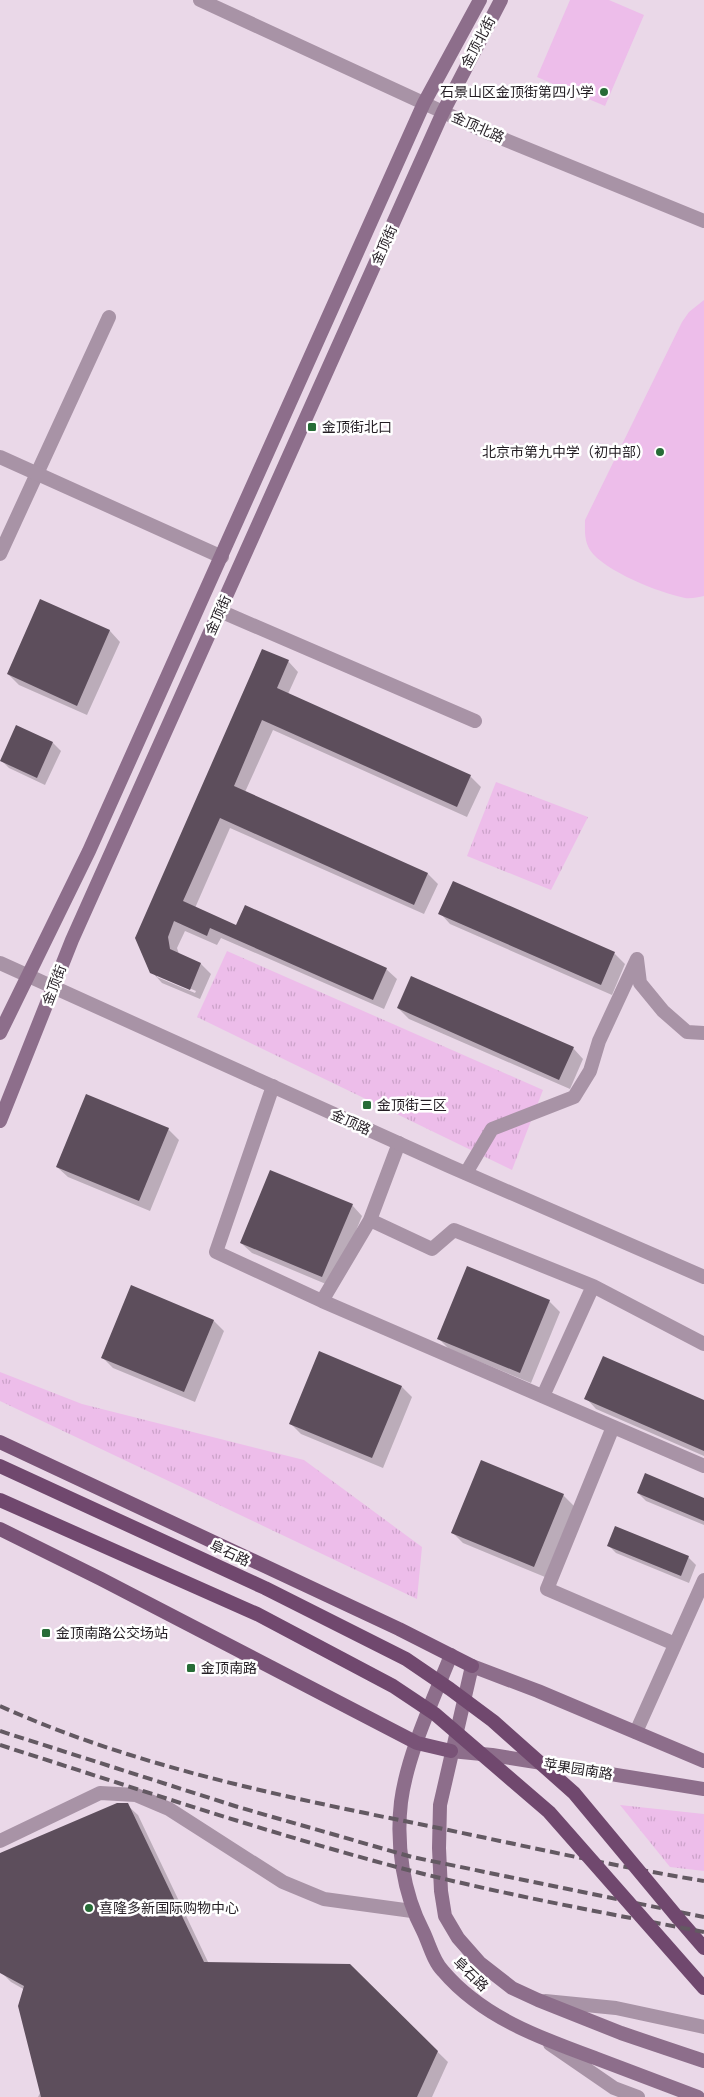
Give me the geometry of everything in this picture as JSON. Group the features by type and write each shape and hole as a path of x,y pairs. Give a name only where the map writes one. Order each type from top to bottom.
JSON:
{"highway":[{"name":"阜石路","path":"0,1466 265,1588 406,1659 450,1689 493,1721 574,1792 704,1948"},
{"path":"0,1500 257,1614 393,1686 435,1714 549,1812 704,1988"}],"main road":[{"name":"金顶北街","path":"424,103 480,0"},
{"name":"金顶北街","path":"443,112 501,0"},
{"name":"金顶街","path":"0,1033 89,851 424,103"},
{"name":"金顶街","path":"0,1121 72,940 443,112"},
{"path":"0,1442 399,1628 472,1666 704,1761"},
{"path":"0,1530 101,1579 417,1743 451,1751"},
{"name":"阜石路","path":"450,1655 417,1743 401,1802 400,1848 412,1911 441,1970 466,1996 492,2014 541,2038 698,2097"},
{"name":"阜石路","path":"472,1666 440,1805 439,1857 445,1916 458,1938 480,1963 512,1988 621,2033 704,2061"},
{"name":"苹果园南路","path":"451,1751 704,1789"}],"street":[{"name":"金顶北路","path":"200,0 486,132 704,221"},
{"path":"0,554 109,317"},
{"path":"0,457 222,557"},
{"path":"220,611 475,721"},
{"path":"466,1173 492,1129 574,1097 590,1071 599,1041 637,959 640,983 662,1010 687,1032 704,1033"},
{"name":"金顶路","path":"0,964 466,1173 704,1277"},
{"path":"273,1086 216,1252 322,1301 704,1466"},
{"path":"322,1301 370,1220 399,1143"},
{"path":"370,1220 432,1249 454,1230 592,1286 704,1344"},
{"path":"543,1396 592,1286"},
{"path":"613,1427 547,1589 675,1644"},
{"path":"636,1732 704,1580"},
{"path":"0,1841 100,1793 136,1795 169,1809 283,1882 324,1899 412,1911"},
{"name":"阜石路","path":"538,2000 616,2008 704,2026"},
{"path":"541,2038 614,2088 638,2097"}],"green space":[{"path":"570,0 609,0 644,15 605,106 537,77"},
{"path":"704,300 704,596 687,598 633,580 607,566 590,550 585,535 585,520 682,322 689,312"},
{"path":"496,782 588,817 551,890 467,856"},
{"path":"227,951 543,1090 512,1170 197,1017"},
{"path":"0,1372 82,1404 304,1460 422,1547 417,1599 0,1401"},
{"path":"620,1805 704,1814 704,1871 670,1867"}],"building":[{"path":"40,599 110,630 77,706 7,674"},
{"path":"262,649 289,660 277,688 471,775 457,807 262,720 234,786 428,873 414,905 220,818 183,901 236,925 245,905 387,968 373,1000 210,928 207,936 174,921 168,937 170,949 201,963 190,990 150,973 135,938"},
{"path":"16,725 53,742 37,778 0,761"},
{"path":"453,881 615,952 601,985 438,914"},
{"path":"411,976 574,1047 559,1080 397,1008"},
{"path":"86,1094 169,1128 139,1201 56,1167"},
{"path":"270,1170 353,1204 322,1277 240,1243"},
{"path":"467,1266 550,1300 520,1373 437,1339"},
{"path":"131,1285 214,1320 184,1392 101,1358"},
{"path":"319,1351 402,1386 372,1458 289,1424"},
{"path":"603,1356 704,1400 704,1451 584,1399"},
{"path":"481,1460 564,1494 534,1567 451,1533"},
{"path":"645,1473 704,1498 704,1521 637,1493"},
{"path":"615,1526 689,1556 681,1576 607,1546"},
{"name":"喜隆多新国际购物中心","path":"117,1803 128,1803 204,1962 350,1964 438,2051 417,2097 41,2097 18,2006 24,1986 0,1973 0,1853"}],"railway":[{"path":"0,1706 104,1746 211,1778 320,1804 601,1862 704,1881"},
{"path":"0,1731 238,1807 412,1857 704,1917"},
{"path":"0,1745 254,1826 408,1870 519,1896 704,1932"}],"place":[{"name":"石景山区金顶街第四小学","path":"604,92"},
{"name":"金顶街北口","path":"312,427"},
{"name":"北京市第九中学（初中部）","path":"660,452"},
{"name":"金顶街三区","path":"367,1105"},
{"name":"金顶南路公交场站","path":"46,1633"},
{"name":"金顶南路","path":"191,1668"},
{"name":"喜隆多新国际购物中心","path":"89,1908"}]}
